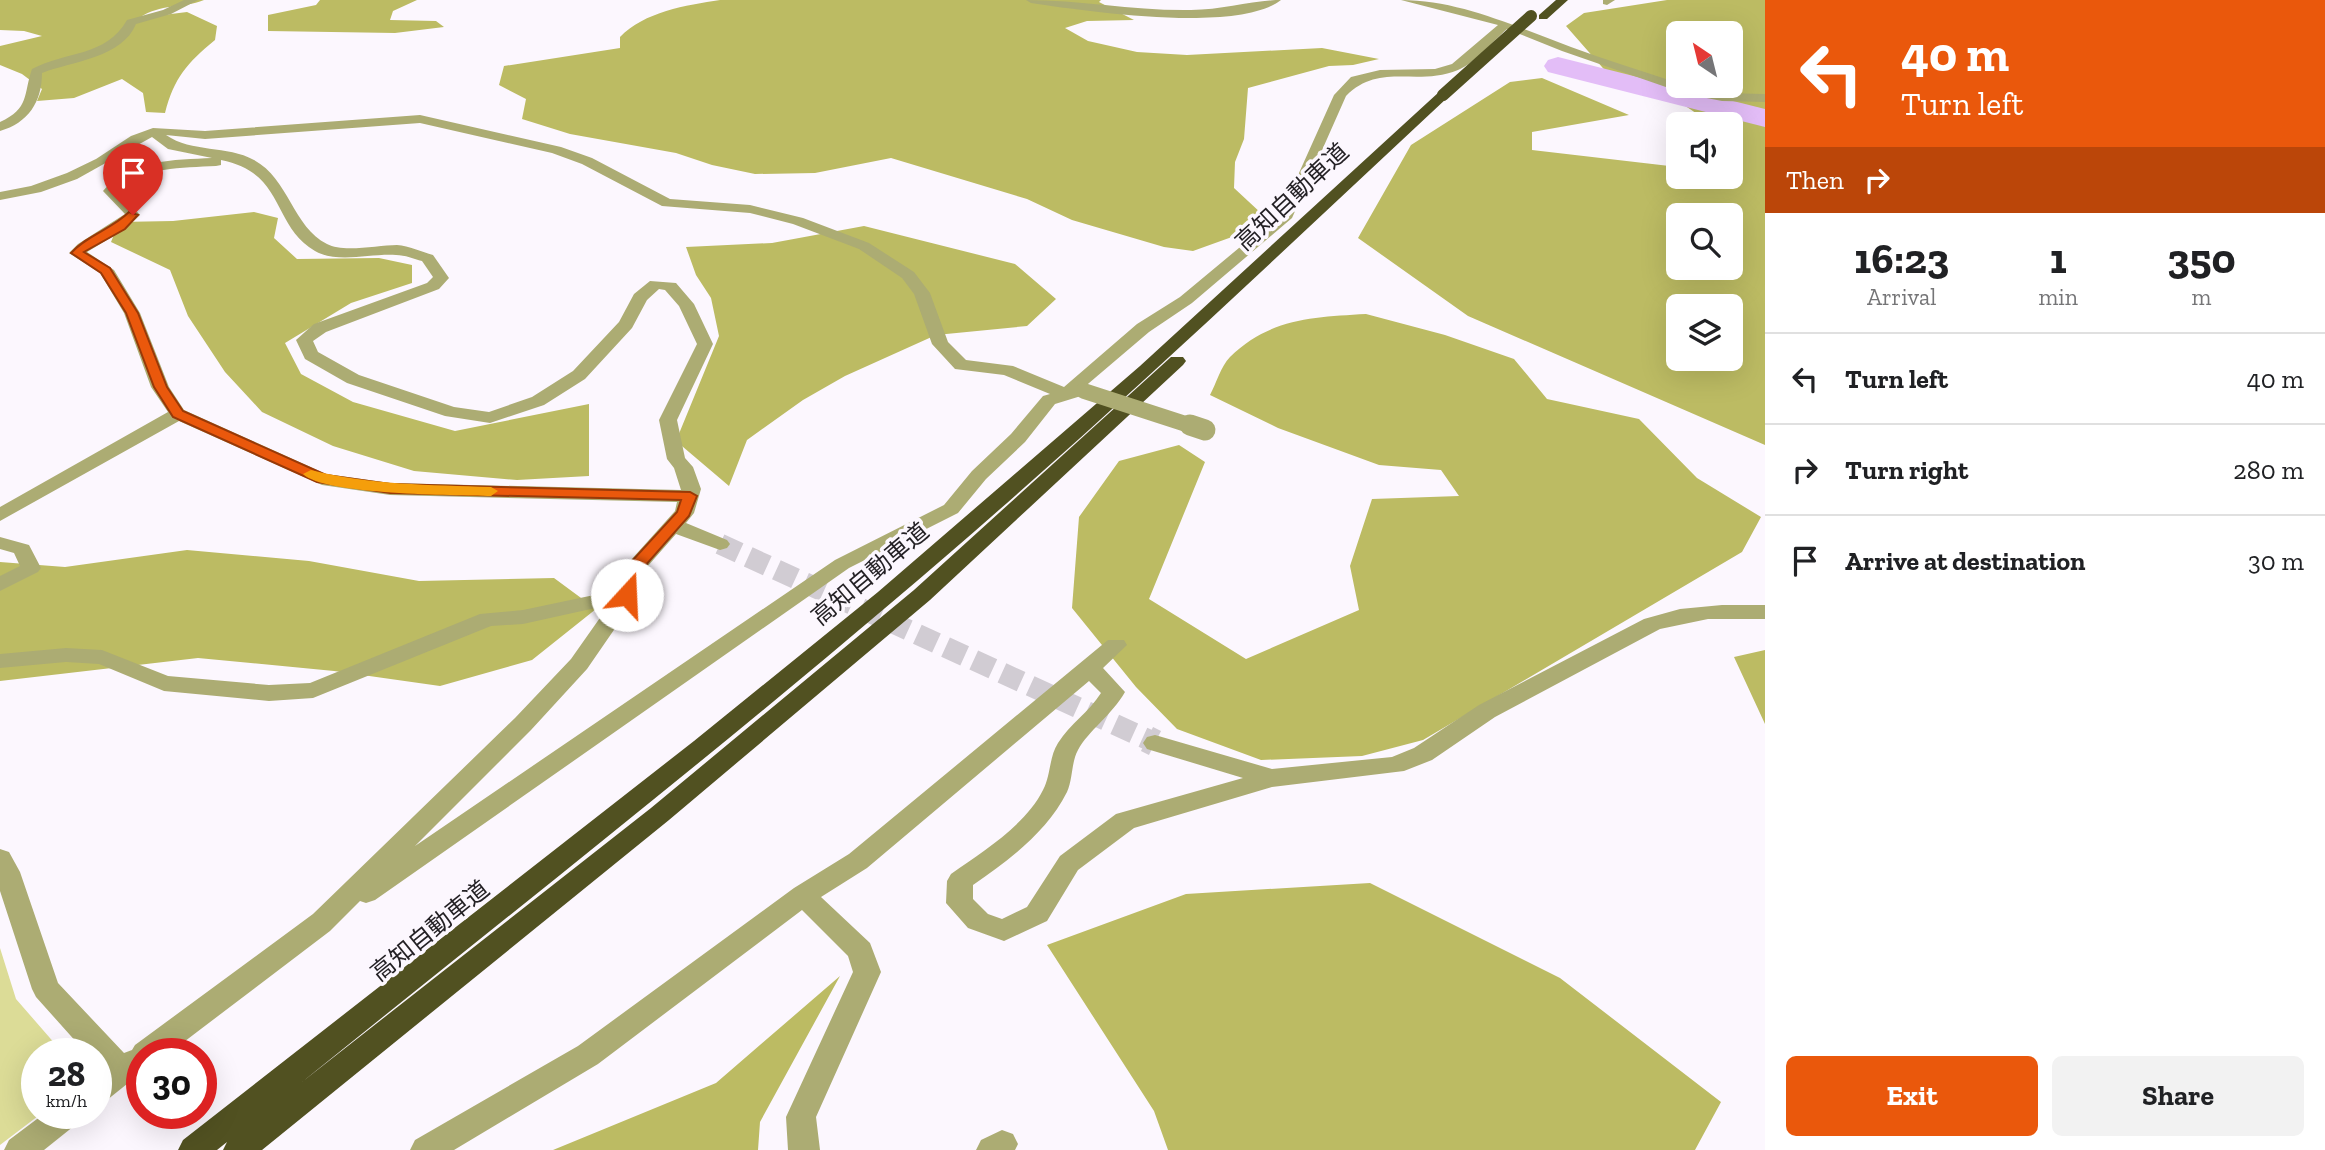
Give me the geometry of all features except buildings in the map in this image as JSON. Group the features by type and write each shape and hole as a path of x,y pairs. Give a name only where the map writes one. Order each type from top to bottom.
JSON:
{"highway":[{"name":"高知自動車道","path":"1537,17 1548,0"},
{"name":"高知自動車道","path":"194,1150 562,860 886,597 1146,370 1537,17 1563,0"},
{"name":"高知自動車道","path":"239,1150 660,814 922,595 1091,442 1450,96"}],"street":[{"path":"0,127 22,113 35,97 38,70 112,46 126,34 131,22 175,9 193,0"},
{"path":"1031,0 1068,6 1182,13 1243,9 1276,0"},
{"path":"1406,0 1445,4 1690,90 1722,96 1765,98"},
{"path":"166,1038 320,923 509,796 842,564 951,509 979,475 1018,438 1049,400 1075,392 1143,328 1186,300 1287,215 1340,95 1355,80 1380,74 1436,73 1456,67 1506,24"},
{"path":"0,196 26,191 95,165 132,139 153,132 180,130 205,135 420,119 556,150 587,161 667,204 750,209 797,221 864,246 908,275 922,293 940,344 961,365 1007,370 1205,429"},
{"path":"153,132 173,146 246,161 278,189 297,225 320,247 334,252 399,250 428,258 442,278 433,286 320,328 304,340 311,355 353,379 451,412 490,418 538,401 579,375 626,324 640,297 656,284 670,286 686,304 705,344 668,420 676,459 683,467 691,489 684,513 637,565 627,595 579,664 523,724 320,923"},
{"path":"246,161 153,167 117,182 110,191 118,201 128,206 133,215 121,226 86,245 77,253 106,270 132,313 160,387 178,414 322,479 390,489 690,496"},
{"path":"0,515 178,414"},
{"path":"673,525 720,544"},
{"path":"0,543 22,549 31,568 0,585"},
{"path":"0,661 66,655 102,657 164,683 269,693 313,690 488,619 523,617 627,595"},
{"path":"1090,668 1113,692 1108,702 1067,748 1056,790 1039,816 1006,848 960,881 959,903 978,921 1004,930 1037,914 1069,863 1125,821 1272,778 1395,765 1423,754 1487,711 1651,624 1674,616 1704,611 1765,612"},
{"path":"426,1150 588,1055 803,895 859,861 1116,645"},
{"path":"1156,743 1272,778"},
{"path":"0,859 7,872 46,989 126,1052"},
{"path":"803,895 860,951 867,972 801,1117 804,1150"},
{"path":"112,1079 126,1068"},
{"path":"20,1150 47,1129"}],"green space":[{"path":"0,948 16,999 50,1038 21,1038 21,1129 0,1145"}],"shaded area":[{"path":"0,0 204,0 155,10 139,18 187,12 217,26 215,40 183,72 165,113 146,112 143,93 122,79 74,98 37,101 42,89 22,74 0,65 0,46 42,36 24,31 0,30"},
{"path":"320,0 417,0 393,11 390,20 436,21 444,27 395,33 268,31 268,15 316,5"},
{"path":"720,0 1101,0 1099,2 1134,20 1087,21 1065,28 1088,41 1137,52 1187,55 1322,48 1379,59 1353,65 1329,66 1248,88 1244,139 1235,162 1234,188 1262,214 1243,233 1193,251 1164,247 1072,220 1027,199 891,158 815,173 755,174 712,165 676,153 570,134 522,119 526,99 499,85 504,66 620,48 620,37 641,21 680,7"},
{"path":"1667,0 1765,0 1765,445 1468,316 1358,238 1411,145 1510,82 1542,78 1629,115 1532,132 1532,150 1666,166 1666,189 1743,189 1743,112 1694,112 1668,98 1743,98 1743,21 1666,21 1666,97 1609,75 1566,26 1584,13"},
{"path":"254,212 278,218 274,238 297,259 379,258 412,265 412,283 351,303 285,343 301,374 353,402 455,431 589,404 589,476 517,480 414,471 333,446 262,412 225,372 188,316 170,270 111,242 119,222 173,221"},
{"path":"864,226 1015,264 1056,299 1027,326 936,335 845,376 803,400 747,440 729,486 676,441 719,336 711,298 696,275 686,247 772,243"},
{"path":"1366,314 1445,335 1514,359 1547,399 1639,419 1697,478 1761,517 1742,552 1423,740 1362,756 1261,760 1177,729 1136,687 1072,608 1079,517 1119,461 1179,445 1205,462 1149,599 1246,659 1359,610 1350,566 1372,499 1459,496 1441,470 1379,465 1278,428 1210,395 1230,357 1261,334 1294,322 1328,316"},
{"path":"187,550 309,561 419,581 554,578 596,609 532,660 440,686 334,671 198,658 0,681 0,562 65,567"},
{"path":"1765,650 1765,724 1734,657"},
{"path":"1370,883 1560,978 1721,1102 1695,1150 1168,1150 1154,1111 1047,945 1186,894"},
{"path":"840,976 760,1122 758,1150 553,1150 716,1083"}],"waterway":[{"path":"1558,66 1765,118"}],"tunnel":[{"path":"720,544 1151,741"},
{"path":"1147,739 1151,741"},
{"path":"1151,741 1155,743"}],"slow traffic":[{"path":"311,474 322,479 390,489 491,491"}],"route":[{"path":"133,215 121,226 86,245 77,253 106,270 132,313 160,387 178,414 322,479 390,489 690,496 684,513 637,565 627,595"}]}
